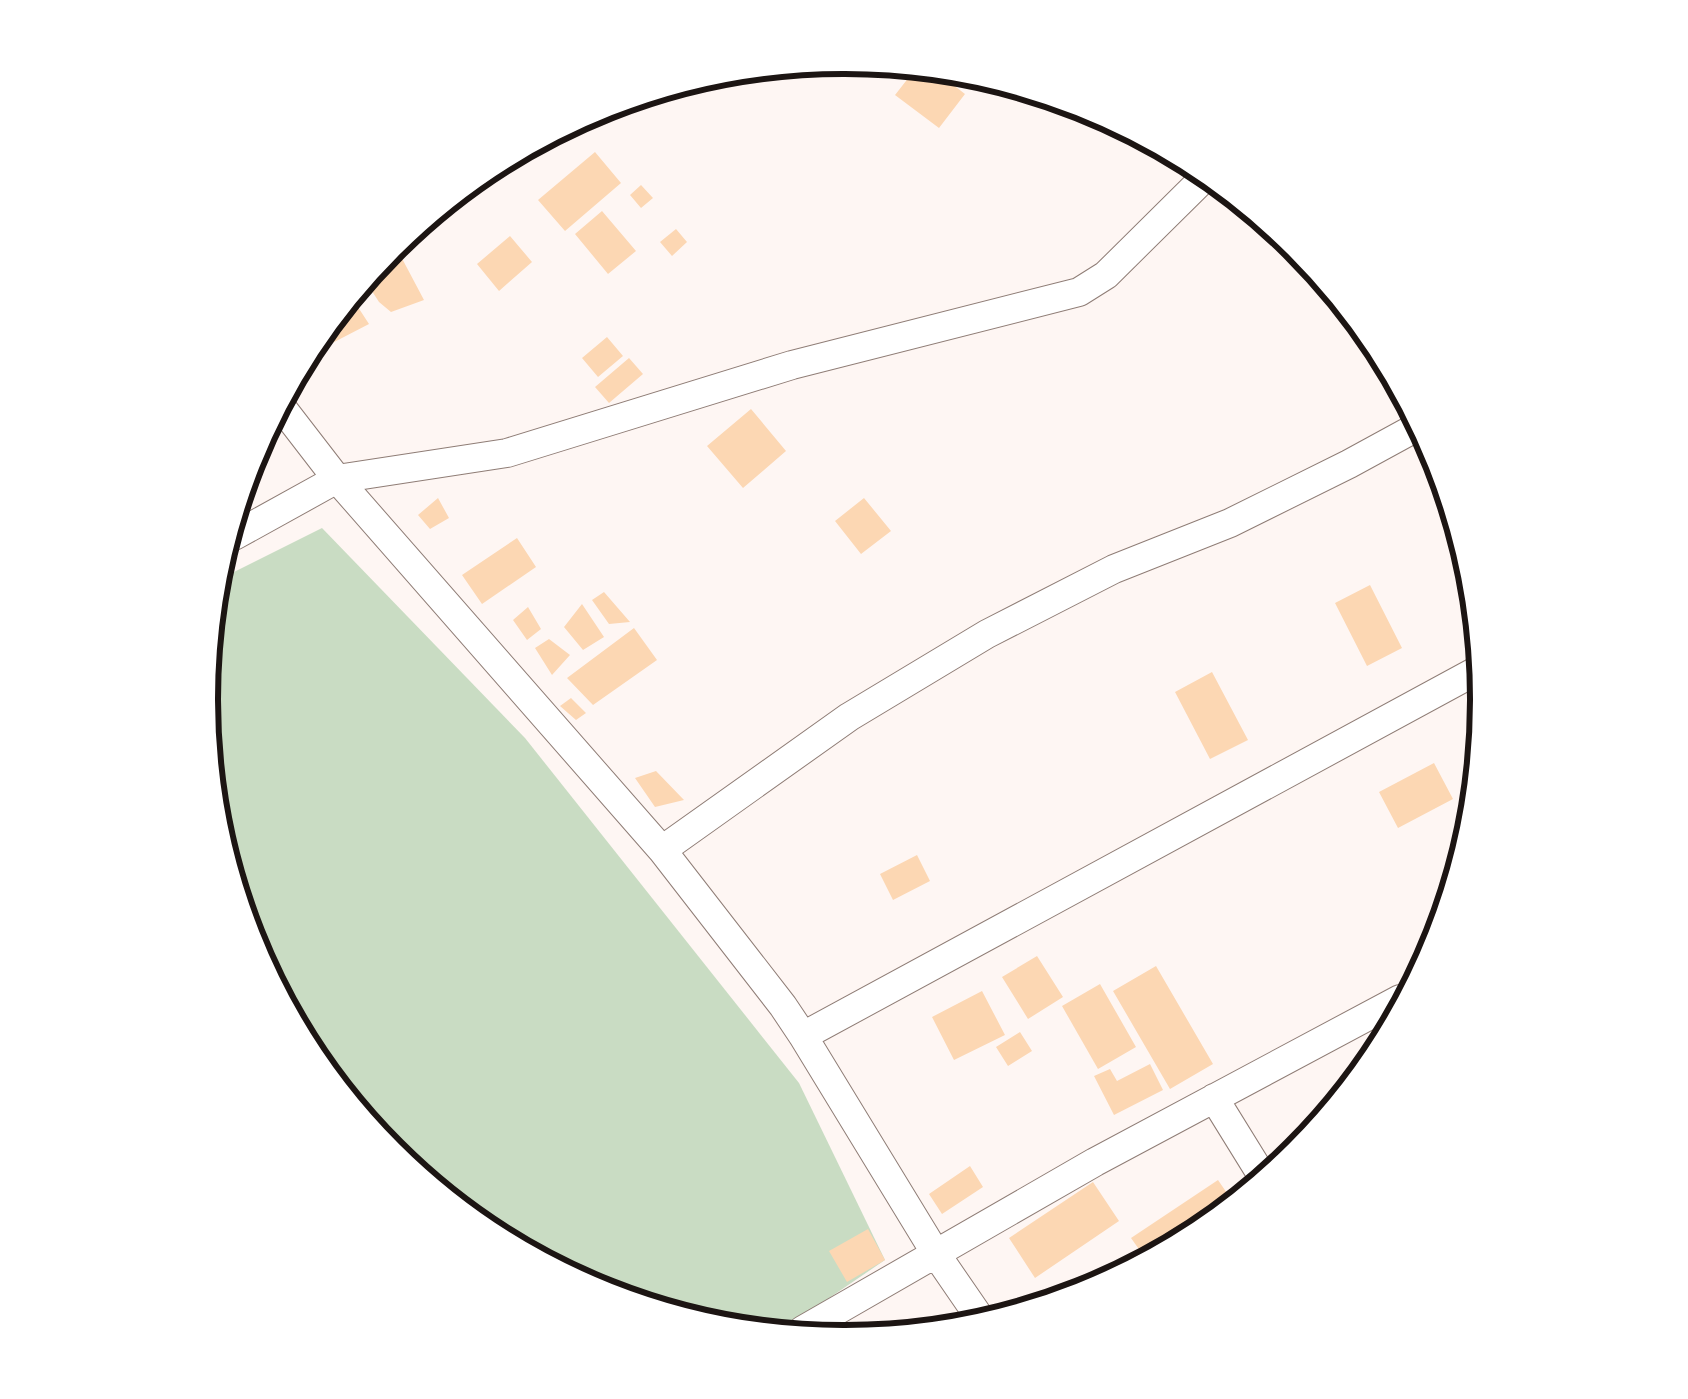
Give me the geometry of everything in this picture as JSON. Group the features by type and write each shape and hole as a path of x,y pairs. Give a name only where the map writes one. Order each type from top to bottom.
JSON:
{"street":[{"path":"242,532 337,479 507,453 792,365 1079,292 1106,275 1193,180"},
{"path":"288,414 337,479 662,850 783,1006 936,1254 975,1311"},
{"path":"662,850 849,717 987,634 1114,569 1230,523 1349,464 1409,431"},
{"path":"803,1036 1469,675"},
{"path":"813,1324 1094,1162 1390,1004"},
{"path":"1214,1098 1258,1169"}],"green space":[{"path":"322,528 525,738 799,1083 885,1260 792,1323 762,1320 682,1304 605,1278 567,1261 531,1241 496,1220 463,1196 431,1170 402,1142 348,1080 302,1012 266,939 251,901 230,822 220,740 218,700 220,659 231,574"}],"building":[{"path":"909,77 951,83 965,94 939,128 895,95"},
{"path":"595,152 621,183 565,231 538,200"},
{"path":"641,185 653,198 641,208 630,195"},
{"path":"602,211 636,251 608,274 575,234"},
{"path":"676,229 687,242 672,256 660,242"},
{"path":"510,236 532,262 499,291 477,264"},
{"path":"402,258 424,300 391,312 379,302 371,290"},
{"path":"358,307 369,324 329,344"},
{"path":"607,337 623,356 598,377 582,358"},
{"path":"629,358 643,374 609,403 595,387"},
{"path":"751,409 786,451 743,488 707,446"},
{"path":"438,498 449,518 430,529 418,515"},
{"path":"864,498 891,531 861,554 835,521"},
{"path":"517,538 536,567 482,604 462,575"},
{"path":"1370,585 1402,648 1367,666 1335,603"},
{"path":"604,592 630,622 609,624 592,600"},
{"path":"582,604 604,637 583,650 564,627"},
{"path":"528,607 541,629 527,640 513,620"},
{"path":"634,628 657,660 593,705 567,678"},
{"path":"549,639 570,655 552,675 535,648"},
{"path":"1212,672 1248,740 1210,759 1175,692"},
{"path":"571,698 586,713 576,720 560,706"},
{"path":"1434,763 1453,799 1398,828 1379,792"},
{"path":"656,771 684,800 655,807 635,778"},
{"path":"917,855 930,881 893,900 880,874"},
{"path":"1037,956 1063,997 1028,1019 1002,977"},
{"path":"1156,966 1213,1064 1170,1089 1113,991"},
{"path":"1100,984 1136,1047 1098,1069 1062,1006"},
{"path":"982,991 1005,1035 954,1060 932,1017"},
{"path":"1020,1032 1032,1051 1008,1066 996,1047"},
{"path":"1150,1064 1163,1090 1114,1115 1094,1076 1110,1069 1117,1081"},
{"path":"970,1166 983,1187 942,1214 929,1194"},
{"path":"1218,1180 1228,1194 1192,1220 1140,1251 1131,1238"},
{"path":"1093,1182 1119,1221 1035,1278 1009,1238"},
{"path":"868,1229 885,1260 847,1282 829,1251"}]}
